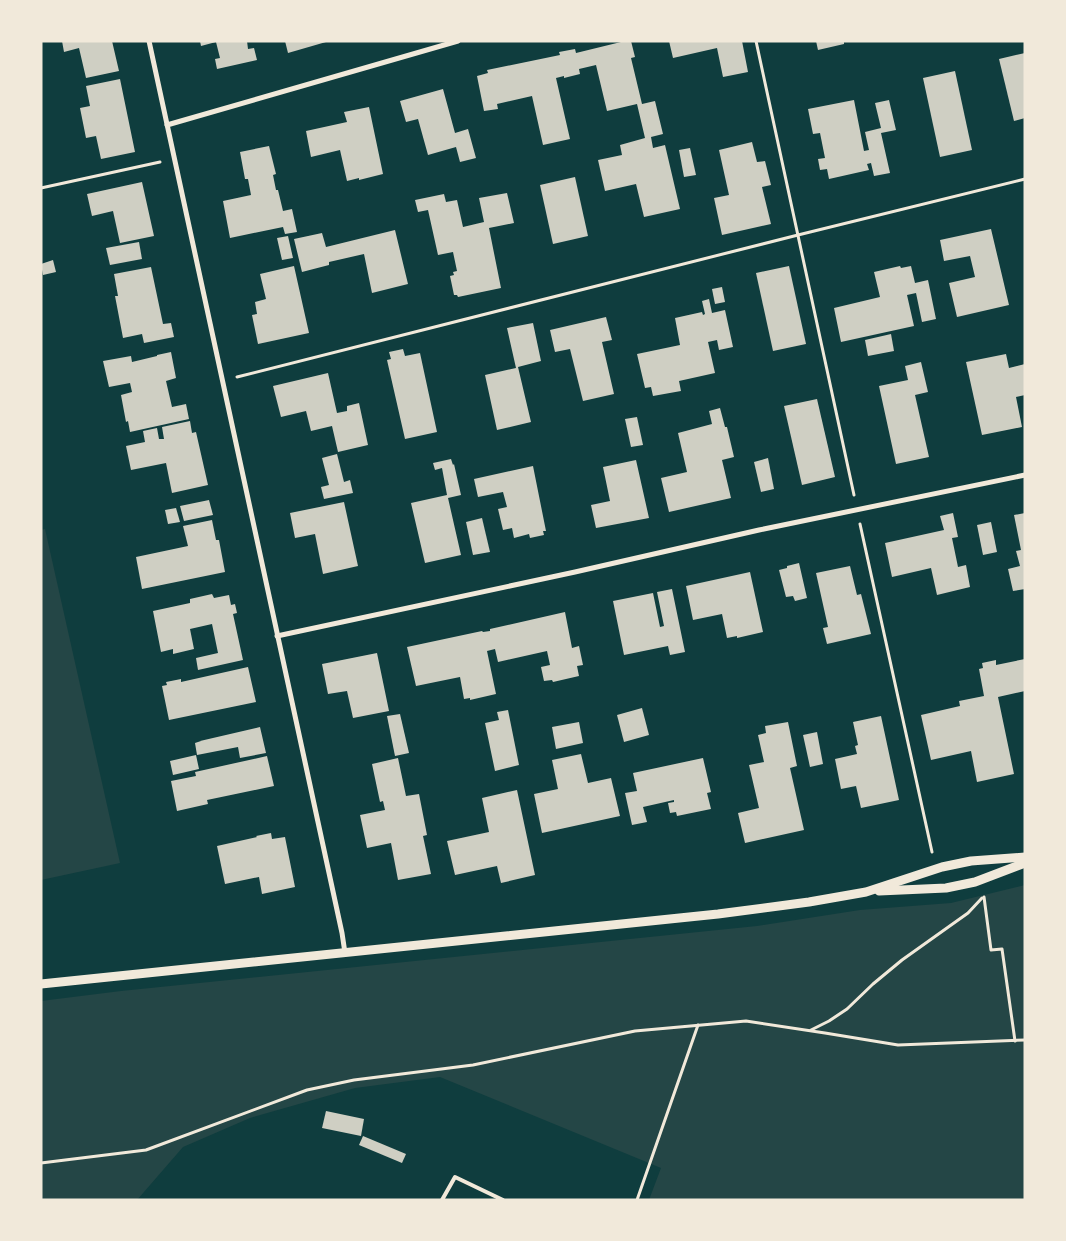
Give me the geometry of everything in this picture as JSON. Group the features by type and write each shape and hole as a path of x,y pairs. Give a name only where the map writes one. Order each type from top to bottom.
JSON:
{"street":[{"path":"148,41 345,953"},
{"path":"167,125 458,41"},
{"path":"277,636 758,530 1025,474"},
{"path":"866,892 936,870 971,862 1025,857"},
{"path":"41,984 718,914 809,902 866,892 946,888 976,882 1025,863"}],"lane":[{"path":"442,1200 455,1177 503,1200"}],"path":[{"path":"756,41 936,870"},
{"path":"41,188 174,159"},
{"path":"222,380 798,234 1025,179"},
{"path":"810,1030 829,1021 847,1009 902,960 968,913 984,896 991,950 1002,949 1015,1041"},
{"path":"41,1163 146,1150 306,1090 354,1080 473,1064 635,1031 746,1021 898,1045 1025,1040"},
{"path":"637,1200 698,1025"}],"shaded area":[{"path":"45,529 120,863 41,880 41,530"},
{"path":"1025,885 1025,1200 649,1200 661,1168 440,1077 355,1088 250,1118 183,1147 137,1200 41,1200 41,1001 121,991 757,926 860,910 951,903"}],"building":[{"path":"62,41 112,41 119,71 86,78 79,48 64,52"},
{"path":"200,41 247,41 248,49 254,48 257,60 217,69 215,59 220,58 216,42 201,46"},
{"path":"285,41 326,41 326,42 288,53"},
{"path":"631,41 635,57 631,58 642,104 655,101 663,134 651,137 653,148 665,145 680,209 644,217 636,184 605,191 598,160 622,155 620,145 645,138 637,104 607,111 596,65 579,69 580,74 556,78 570,139 543,145 532,96 497,104 498,109 484,111 477,76 488,73 487,70 560,55 559,52 575,49 576,53"},
{"path":"669,41 742,41 748,72 723,77 717,48 673,58"},
{"path":"816,41 844,41 844,44 818,50"},
{"path":"1025,53 1025,118 1014,121 999,59"},
{"path":"955,71 972,150 940,157 923,78"},
{"path":"120,79 135,152 101,159 96,136 86,138 80,108 90,106 86,86"},
{"path":"443,89 455,133 468,129 476,158 460,162 456,147 428,155 418,119 406,122 400,101"},
{"path":"854,100 864,151 869,150 865,132 881,128 875,103 889,100 896,130 881,133 890,173 874,176 871,163 867,164 869,170 829,179 827,169 820,170 818,159 825,158 820,133 813,134 808,109"},
{"path":"369,107 383,174 347,181 340,150 311,157 306,131 347,122 344,112"},
{"path":"752,142 757,162 765,161 771,185 762,187 771,224 722,235 714,198 729,195 719,150"},
{"path":"269,146 276,174 273,175 276,190 278,190 283,211 292,209 297,232 285,234 283,227 230,238 223,201 251,195 248,179 245,179 240,152"},
{"path":"690,148 696,175 684,177 679,150"},
{"path":"575,177 588,236 553,244 540,185"},
{"path":"142,182 154,236 120,243 113,211 92,216 87,194"},
{"path":"507,193 514,223 489,228 501,288 458,297 454,295 450,276 454,275 453,272 457,271 453,252 438,255 428,210 418,212 415,200 444,194 446,202 457,200 463,227 484,222 479,198"},
{"path":"991,229 1009,305 957,317 949,283 975,277 970,256 944,261 940,240"},
{"path":"395,230 408,284 372,293 364,254 329,262 329,265 302,272 294,239 322,233 326,247"},
{"path":"288,236 293,258 282,260 277,238"},
{"path":"139,242 142,259 110,265 106,248"},
{"path":"53,260 56,272 43,275 41,264"},
{"path":"294,266 309,333 258,344 252,315 257,314 255,302 266,299 260,274"},
{"path":"789,266 806,344 773,351 756,273"},
{"path":"900,266 901,268 911,266 915,283 928,280 936,319 922,322 916,293 907,295 914,326 841,342 834,308 880,297 874,272"},
{"path":"151,267 163,324 171,323 174,337 144,343 142,334 123,338 115,296 118,296 114,274"},
{"path":"722,287 725,302 715,304 712,289"},
{"path":"709,299 712,313 725,310 733,347 719,350 717,340 708,342 715,373 679,381 681,391 653,396 651,387 645,388 637,354 680,345 675,318 702,312 703,315 705,314 702,301"},
{"path":"606,317 612,340 602,342 614,394 583,401 570,349 555,352 550,330"},
{"path":"533,323 541,361 518,367 531,422 497,430 485,375 516,368 507,328"},
{"path":"891,334 894,351 868,356 865,340"},
{"path":"403,349 405,356 420,353 437,432 405,439 387,360 391,359 389,352"},
{"path":"171,352 176,378 166,381 172,407 186,404 189,419 130,432 128,421 126,422 121,395 132,392 130,383 109,387 103,361 131,356 132,362"},
{"path":"1006,354 1009,368 1025,364 1025,395 1016,397 1022,427 982,435 966,362"},
{"path":"921,362 928,392 915,395 929,457 896,464 879,386 908,380 905,366"},
{"path":"328,373 337,413 347,411 347,406 359,403 368,445 338,452 332,426 311,431 306,411 281,417 273,386"},
{"path":"817,399 835,477 802,485 784,406"},
{"path":"720,408 725,427 727,427 734,457 722,460 731,498 669,512 661,478 687,472 678,433 712,424 709,411"},
{"path":"637,417 643,445 631,447 625,419"},
{"path":"190,421 192,433 196,432 208,485 172,493 166,463 131,470 126,446 145,442 143,431 157,428 159,439 164,439 162,427"},
{"path":"337,454 344,482 350,480 353,493 324,499 321,487 329,485 322,458"},
{"path":"768,458 774,489 761,492 754,462"},
{"path":"451,459 454,464 461,495 448,498 461,555 425,563 411,503 447,495 442,468 435,470 433,463"},
{"path":"636,460 649,518 596,528 591,505 610,501 603,467"},
{"path":"533,466 546,531 543,531 544,535 530,538 529,534 514,538 512,528 503,530 498,509 507,507 503,492 478,497 474,479"},
{"path":"209,500 213,515 184,521 180,506"},
{"path":"344,502 358,566 323,574 315,534 295,538 290,513"},
{"path":"176,508 180,522 168,524 165,510"},
{"path":"953,513 958,537 952,538 958,567 966,565 970,587 937,595 931,568 892,577 885,543 944,530 940,516"},
{"path":"1025,513 1025,589 1013,591 1008,569 1020,566 1016,551 1021,550 1014,515"},
{"path":"482,518 490,552 473,555 466,522"},
{"path":"212,520 216,540 219,540 225,572 142,589 136,557 188,546 183,526"},
{"path":"991,522 997,552 983,555 977,525"},
{"path":"799,563 807,598 795,601 793,596 786,597 779,570"},
{"path":"850,566 857,595 861,594 871,634 827,644 823,628 828,627 816,573"},
{"path":"750,572 763,632 737,638 737,636 727,638 722,614 693,620 686,586"},
{"path":"672,589 685,652 670,655 668,646 624,655 613,601 653,593 660,627 664,626 657,592"},
{"path":"212,594 214,598 229,595 231,605 235,604 237,613 233,614 243,660 198,670 196,658 218,653 212,624 190,629 194,649 173,654 173,649 161,652 153,611 190,603 190,599"},
{"path":"565,612 572,648 579,646 583,665 577,666 579,676 553,682 552,680 544,681 541,667 550,665 547,651 498,662 495,649 487,651 496,694 470,700 470,698 464,699 460,677 416,686 407,647 482,631 490,631 490,629"},
{"path":"377,653 389,711 353,718 347,691 328,694 322,664"},
{"path":"1025,659 1025,691 998,697 1014,774 977,782 971,751 931,760 921,715 960,706 959,701 984,696 979,669 983,668 982,663 996,660 996,665"},
{"path":"248,667 256,702 169,720 162,686 167,685 166,682 181,679 181,682"},
{"path":"642,708 649,735 624,742 617,715"},
{"path":"508,710 519,765 495,771 485,723 499,720 497,712"},
{"path":"400,714 409,753 395,756 387,716"},
{"path":"881,716 899,800 861,808 856,786 841,789 835,759 857,754 855,746 858,745 853,722"},
{"path":"579,722 583,743 556,749 552,727"},
{"path":"788,722 797,766 790,768 804,830 745,843 738,813 759,808 749,765 764,762 758,735 766,733 765,726"},
{"path":"260,727 266,753 240,758 238,747 197,755 195,743"},
{"path":"817,732 823,764 810,767 803,735"},
{"path":"581,754 588,783 611,778 620,816 542,833 534,794 558,789 552,760"},
{"path":"196,755 199,769 173,775 170,761"},
{"path":"267,756 274,786 207,800 208,804 177,811 171,781 196,776 195,772"},
{"path":"398,758 406,796 419,794 427,835 423,836 431,874 398,880 391,843 367,848 360,815 385,810 383,801 380,802 372,764"},
{"path":"703,758 711,792 707,793 711,809 677,816 676,812 670,813 668,803 674,802 674,800 643,807 647,822 632,825 625,793 637,791 633,773"},
{"path":"517,790 535,875 501,883 497,866 455,875 447,841 489,832 482,798"},
{"path":"271,833 272,839 285,837 295,887 262,894 259,877 225,884 217,846"},
{"path":"326,1111 364,1119 361,1136 322,1128"},
{"path":"363,1136 406,1154 402,1163 359,1145"}]}
